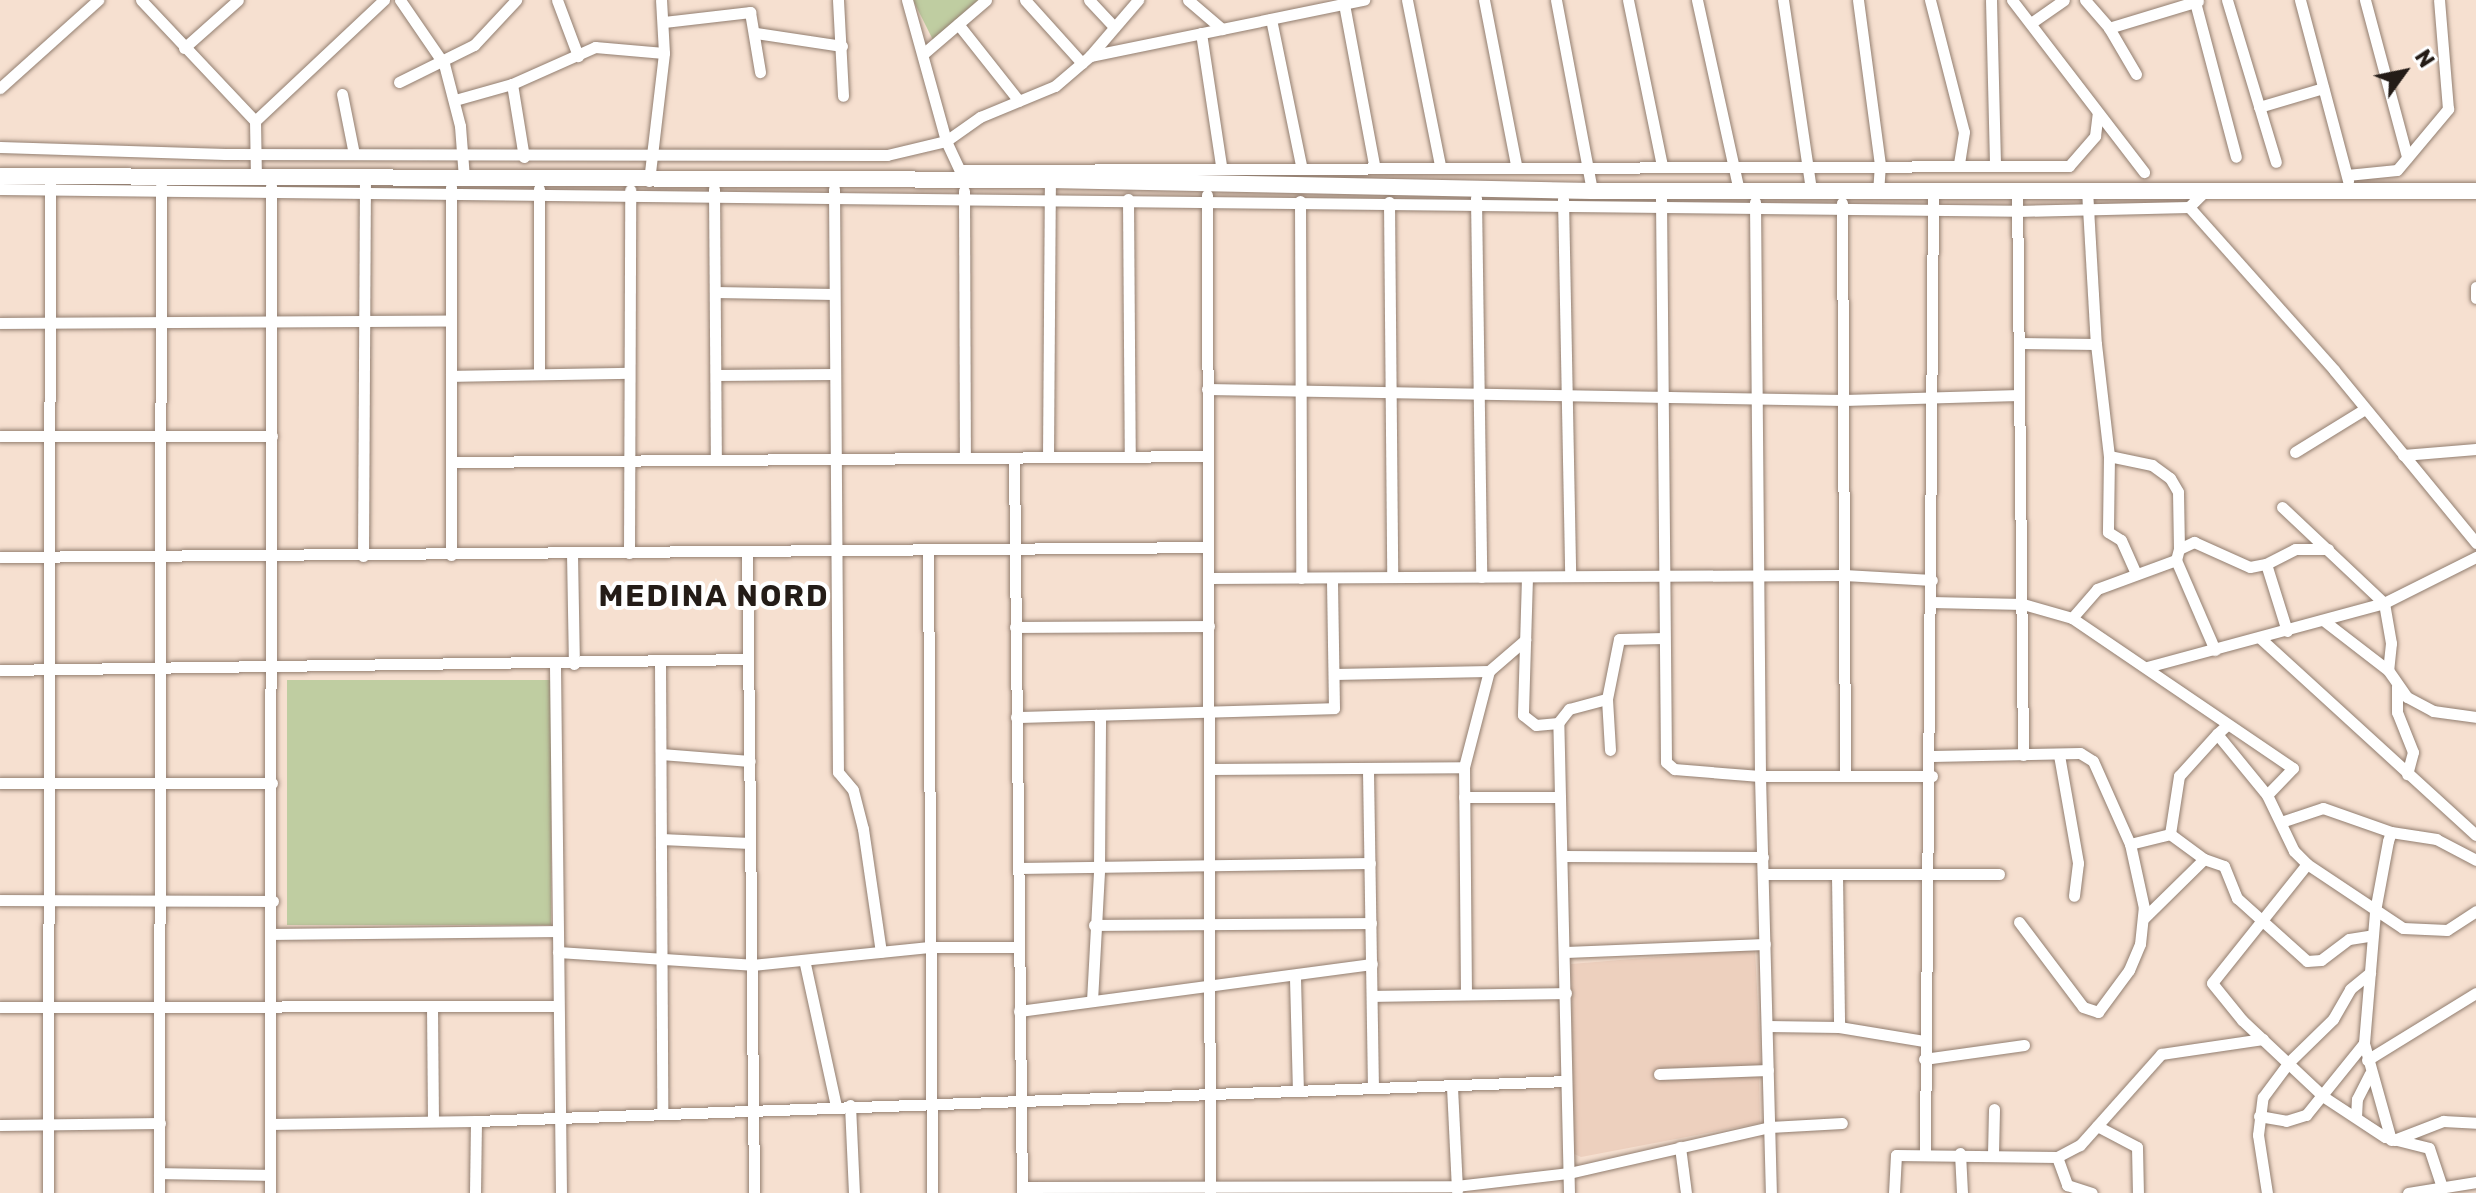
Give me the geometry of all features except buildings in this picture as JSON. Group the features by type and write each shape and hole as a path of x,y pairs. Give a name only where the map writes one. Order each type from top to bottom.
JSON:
{"street":[{"path":"0,88 98,0"},
{"path":"141,0 255,121 258,153 266,182 272,322 273,1006 270,1193"},
{"path":"184,48 238,0"},
{"path":"255,121 384,0"},
{"path":"400,0 444,64 455,100 463,156 455,183 451,321 451,555"},
{"path":"399,82 444,64 480,40 516,0"},
{"path":"649,181 664,53 661,0"},
{"path":"838,0 843,96"},
{"path":"907,0 946,141 963,183 965,457"},
{"path":"923,54 986,0"},
{"path":"1025,0 1086,59"},
{"path":"1089,0 1114,27"},
{"path":"2,144 258,153 524,157 887,155 946,141 980,117 1055,86 1086,59 1138,0"},
{"path":"1188,0 1222,29"},
{"path":"1086,59 1271,19 1325,3 1344,4 1364,0"},
{"path":"1407,0 1440,165"},
{"path":"1484,0 1516,165"},
{"path":"1556,0 1590,165 1592,191"},
{"path":"1628,0 1662,165"},
{"path":"1697,0 1735,165 1750,196 1759,396 1760,776 1771,1193"},
{"path":"1783,0 1811,190"},
{"path":"1858,0 1880,164 1878,190"},
{"path":"1930,0 1964,132 1959,165"},
{"path":"1991,0 1995,165"},
{"path":"2012,0 2144,172"},
{"path":"2031,23 2064,0"},
{"path":"2085,0 2109,28 2136,74"},
{"path":"2227,0 2276,162"},
{"path":"2300,0 2349,183"},
{"path":"2365,0 2407,157"},
{"path":"2349,183 2397,170 2448,109 2439,0"},
{"path":"559,1 578,56"},
{"path":"2109,28 2198,1 2236,157"},
{"path":"1344,4 1374,165"},
{"path":"664,22 750,12 756,33 760,72"},
{"path":"1271,19 1301,165"},
{"path":"958,24 1019,101"},
{"path":"756,33 842,46"},
{"path":"1201,33 1221,166"},
{"path":"455,100 512,84 605,45 664,53"},
{"path":"512,84 524,157"},
{"path":"2259,107 2323,88"},
{"path":"342,94 354,154"},
{"path":"834,188 872,180 963,183 1221,166 2072,165 2095,136 2098,113"},
{"path":"872,180 887,155"},
{"path":"0,176 50,182 455,183 630,188 834,188 1050,180 1300,201 1389,202 1476,196"},
{"path":"1048,457 1050,180"},
{"path":"630,188 649,181 714,187"},
{"path":"0,189 50,182"},
{"path":"48,1193 50,182"},
{"path":"963,183 1049,198 1128,199 1207,193 1661,198 1750,196 1811,190 1878,190 1932,201 2017,211 2189,207 2207,190"},
{"path":"1750,196 1842,208 2017,190 2207,190 2349,183 2476,191"},
{"path":"159,1193 162,1007 161,184"},
{"path":"363,556 365,184"},
{"path":"539,186 539,374"},
{"path":"714,187 716,460"},
{"path":"629,553 626,373 630,188"},
{"path":"834,188 834,374 839,552 838,772 853,790 863,829 881,952"},
{"path":"1842,190 1845,776"},
{"path":"2017,190 2023,755"},
{"path":"2087,190 2085,210 2096,344 2109,456 2108,532 2121,540 2136,573"},
{"path":"1562,197 1592,191 1661,198"},
{"path":"1207,193 1210,1191"},
{"path":"1476,196 1481,577"},
{"path":"1562,197 1570,576"},
{"path":"1661,198 1666,762 1674,769 1760,776 1932,776"},
{"path":"1128,199 1130,456"},
{"path":"1300,201 1301,578"},
{"path":"1925,1152 1924,1041 1932,776 1932,201"},
{"path":"1389,202 1392,577"},
{"path":"2189,207 2365,409 2476,543"},
{"path":"2476,287 2476,298"},
{"path":"715,292 834,294"},
{"path":"0,323 451,321"},
{"path":"2019,343 2096,344"},
{"path":"451,376 626,373"},
{"path":"716,375 834,374"},
{"path":"1207,389 1390,394 1759,396 1844,400 2019,395"},
{"path":"2295,452 2365,409"},
{"path":"0,436 272,436"},
{"path":"2403,455 2476,449"},
{"path":"451,462 628,463 1207,456"},
{"path":"2109,456 2152,465 2170,478 2178,492 2177,554 2215,650"},
{"path":"1014,458 1022,1190 1457,1190 1569,1173 1770,1127 1842,1123"},
{"path":"2282,507 2384,603 2391,643 2388,670"},
{"path":"2072,618 2097,589 2198,542 2240,564 2266,564 2295,549 2328,549"},
{"path":"0,557 1208,547"},
{"path":"928,550 932,1193"},
{"path":"747,552 754,1193"},
{"path":"572,553 574,664"},
{"path":"2147,667 2384,603 2476,557"},
{"path":"2266,564 2287,631"},
{"path":"1208,578 1844,575 1932,580"},
{"path":"1527,577 1523,715 1536,725 1558,723"},
{"path":"1016,717 1208,709 1334,708 1332,578"},
{"path":"1931,602 2023,604 2072,618 2294,770 2267,795"},
{"path":"2323,620 2388,670 2397,686 2433,711 2476,717"},
{"path":"1015,627 1209,626"},
{"path":"1610,750 1607,699 1619,639 1664,638"},
{"path":"2260,638 2476,835"},
{"path":"1334,674 1489,671 1508,660 1525,640"},
{"path":"0,670 555,666 748,659"},
{"path":"660,661 662,1112"},
{"path":"555,666 561,1193"},
{"path":"1466,994 1464,767 1489,671"},
{"path":"2397,686 2397,712 2413,752 2407,774"},
{"path":"1569,1193 1558,723 1569,709 1607,699"},
{"path":"1092,1001 1099,870 1100,719 1096,715"},
{"path":"2170,834 2179,776 2227,725"},
{"path":"2217,734 2267,795 2284,821 2294,851 2307,864 2375,911 2403,928 2433,933 2476,912"},
{"path":"1932,756 2080,753 2093,761 2130,844 2144,918 2129,970 2098,1012 2092,1012 2048,964 2019,922"},
{"path":"661,754 750,761"},
{"path":"2059,755 2078,863 2074,896"},
{"path":"1209,769 1368,771 1464,767"},
{"path":"1368,771 1373,1088"},
{"path":"0,783 272,783"},
{"path":"1464,797 1560,797"},
{"path":"2284,821 2323,808 2391,832 2436,839 2476,860"},
{"path":"2391,832 2375,911 2364,1043 2370,1074 2392,1140"},
{"path":"2130,844 2170,834"},
{"path":"2170,834 2204,859 2224,866 2237,898 2266,921 2291,949 2313,963 2349,939 2373,935"},
{"path":"661,839 750,843"},
{"path":"1562,856 1763,857"},
{"path":"2144,918 2204,859"},
{"path":"1018,868 1099,870 1370,863"},
{"path":"2307,864 2266,921 2212,983 2263,1039 2324,1097 2392,1140 2429,1148"},
{"path":"1763,874 1999,874"},
{"path":"1837,875 1839,1027"},
{"path":"0,900 273,901"},
{"path":"1094,925 1371,923"},
{"path":"273,934 557,931"},
{"path":"1565,952 1765,944"},
{"path":"558,952 752,965 805,964 929,947 1018,947"},
{"path":"805,964 836,1106"},
{"path":"1019,1011 1295,978 1372,964"},
{"path":"2267,1193 2259,1116 2263,1097 2289,1062 2333,1019 2350,989 2370,973"},
{"path":"1295,978 1298,1090"},
{"path":"1373,996 1566,993"},
{"path":"2367,1060 2476,993"},
{"path":"432,1006 433,1121"},
{"path":"0,1007 558,1006"},
{"path":"1767,1026 1839,1027 1924,1041"},
{"path":"1894,1193 1896,1155 1925,1152 2057,1157 2076,1149 2161,1054 2263,1039"},
{"path":"2259,1116 2297,1120 2324,1097 2364,1043"},
{"path":"1924,1059 2024,1045"},
{"path":"1659,1074 1768,1070"},
{"path":"2356,1117 2357,1099 2370,1074"},
{"path":"270,1124 476,1121 559,1115 1565,1081"},
{"path":"1452,1087 1457,1190"},
{"path":"2340,1107 2357,1099"},
{"path":"850,1105 854,1193"},
{"path":"1993,1154 1994,1109"},
{"path":"475,1193 476,1121"},
{"path":"2392,1140 2443,1121 2476,1123"},
{"path":"0,1125 160,1123"},
{"path":"2097,1126 2137,1147 2138,1193"},
{"path":"2429,1126 2429,1148 2442,1187"},
{"path":"1680,1147 1686,1193"},
{"path":"1960,1153 1962,1193"},
{"path":"2057,1157 2067,1185 2092,1193"},
{"path":"159,1173 270,1175"},
{"path":"2408,1193 2476,1182"}],"shaded area":[{"path":"1755,949 1761,1067 1656,1069 1656,1078 1759,1073 1760,1123 1581,1157 1574,1154 1571,964"}],"green space":[{"path":"913,0 978,0 933,40"},
{"path":"287,680 551,680 551,925 287,925"}],"district":[{"name":"MEDINA NORD","path":"714,596"}]}
